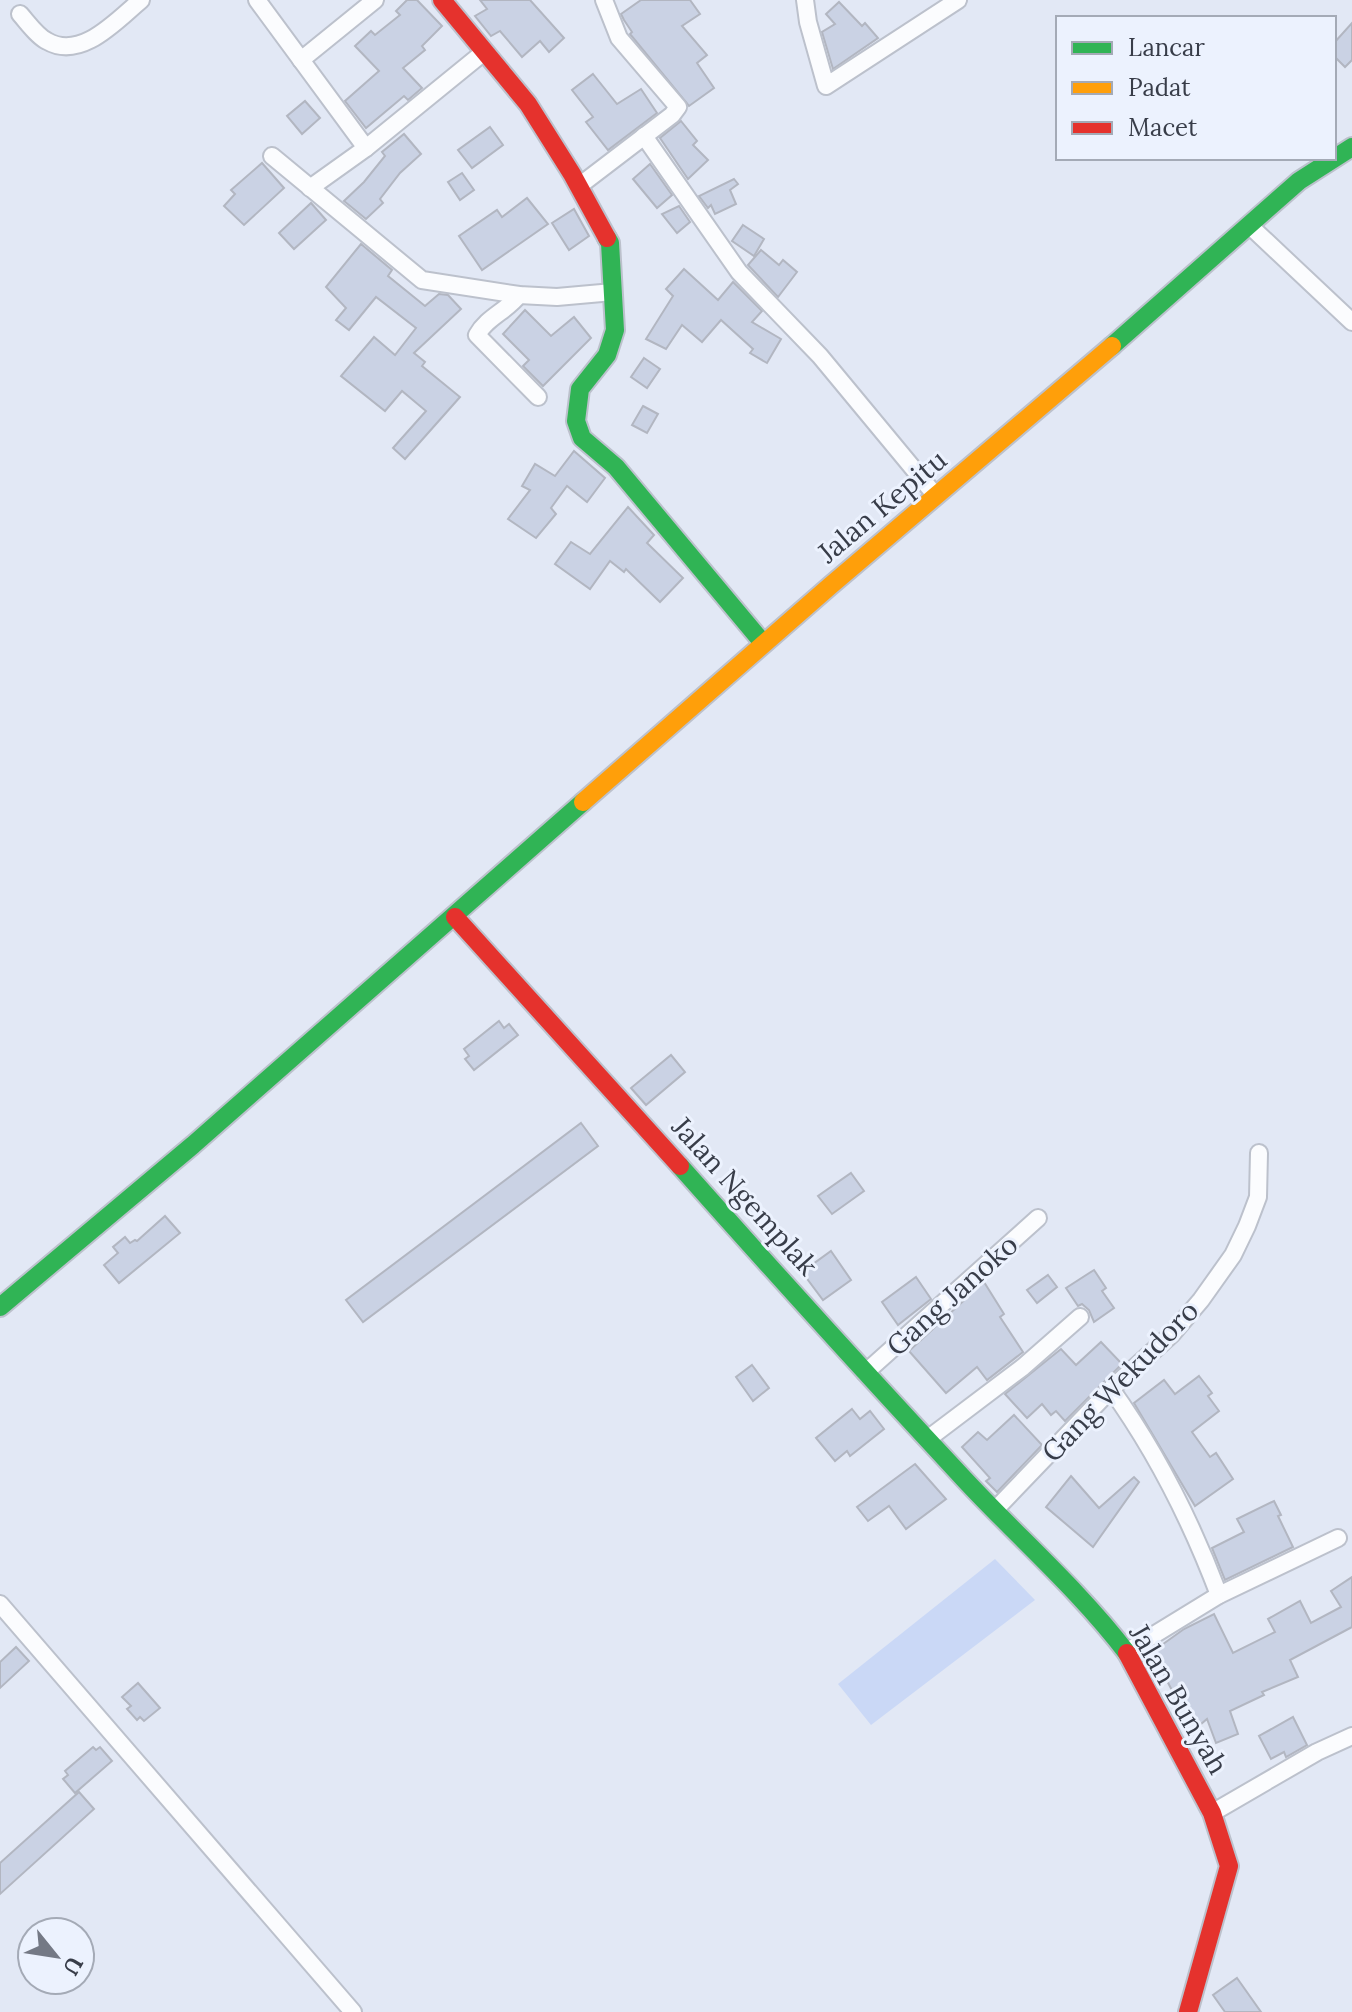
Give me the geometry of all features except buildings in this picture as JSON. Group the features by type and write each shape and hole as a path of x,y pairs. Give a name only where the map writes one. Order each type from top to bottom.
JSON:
{"street":[{"path":"20,14 47,41 68,48 96,37 141,0"},
{"path":"257,0 366,148"},
{"path":"301,60 375,0"},
{"path":"442,0 528,104 610,243 615,330 607,355 580,389 576,421 582,438 616,467 763,643"},
{"path":"579,186 672,115 678,107 619,38 604,0"},
{"path":"805,0 826,86 958,0"},
{"path":"310,188 366,148 484,52"},
{"path":"644,136 739,272 820,356 936,496"},
{"path":"272,156 422,280 519,295 557,297 613,292"},
{"name":"Jalan Kepitu","path":"0,1307 104,1222 455,917 763,643 1299,181 1332,160"},
{"path":"1250,226 1352,322"},
{"path":"519,295 477,335 538,397"},
{"name":"Jalan Ngemplak","path":"455,917 865,1373 994,1511"},
{"name":"Gang Wekudoro","path":"994,1511 1111,1389 1172,1334 1233,1255 1258,1197 1259,1153"},
{"name":"Gang Janoko","path":"865,1373 1038,1218"},
{"path":"929,1438 1023,1367 1080,1317"},
{"path":"1111,1389 1143,1435 1177,1496 1198,1538 1219,1595"},
{"name":"Jalan Bunyah","path":"994,1511 1079,1596 1126,1652 1212,1813 1229,1866 1188,2012"},
{"path":"1126,1652 1219,1595 1338,1538"},
{"path":"0,1604 353,2012"},
{"path":"1212,1813 1317,1752 1352,1736"}],"shaded area":[{"path":"995,1559 1035,1600 871,1725 838,1684"}],"traffic: fast":[{"path":"1336,157 1352,147"},
{"path":"1112,346 1299,181 1332,160"},
{"path":"607,238 610,243 615,330 607,355 580,389 576,421 582,438 616,467 763,643"},
{"path":"0,1307 193,1145 583,802"},
{"path":"680,1166 893,1402 985,1502 1069,1586 1127,1653"}],"traffic: slow":[{"path":"583,802 1112,346"}],"traffic: jam":[{"path":"442,0 528,104 607,238"},
{"path":"455,917 680,1166"},
{"path":"1127,1653 1212,1813 1229,1866 1188,2012"}]}
